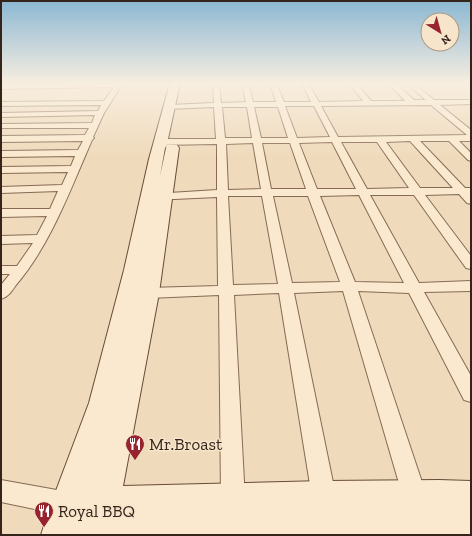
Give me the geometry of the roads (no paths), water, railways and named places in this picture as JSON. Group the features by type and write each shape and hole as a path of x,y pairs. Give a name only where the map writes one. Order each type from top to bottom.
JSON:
{"main road":[{"path":"99,522 148,293 156,197 174,108"},
{"path":"156,197 134,270 103,404 63,523 406,524 455,530"},
{"path":"99,522 232,500 324,497 471,498"}],"street":[{"path":"1,294 22,270 42,239 103,108"},
{"path":"219,108 232,500"},
{"path":"251,108 256,140 286,289 324,497"},
{"path":"281,108 295,141 313,193 349,286 415,497"},
{"path":"318,108 471,394"},
{"path":"439,108 471,134"},
{"path":"1,115 100,113"},
{"path":"1,126 95,125"},
{"path":"1,139 90,138"},
{"path":"450,138 471,158"},
{"path":"166,142 471,138"},
{"path":"379,139 471,265"},
{"path":"414,139 466,191 471,201"},
{"path":"1,154 82,153"},
{"path":"1,170 74,169"},
{"path":"1,190 65,188"},
{"path":"156,197 221,193 466,191"},
{"path":"1,213 54,212"},
{"path":"1,240 42,239"},
{"path":"1,270 22,270"},
{"path":"148,293 226,289 286,289 349,286 414,288 471,286"},
{"path":"1,491 63,523"}],"place":[{"name":"Mr.Broast","path":"135,461"},
{"name":"Royal BBQ","path":"44,528"}]}
